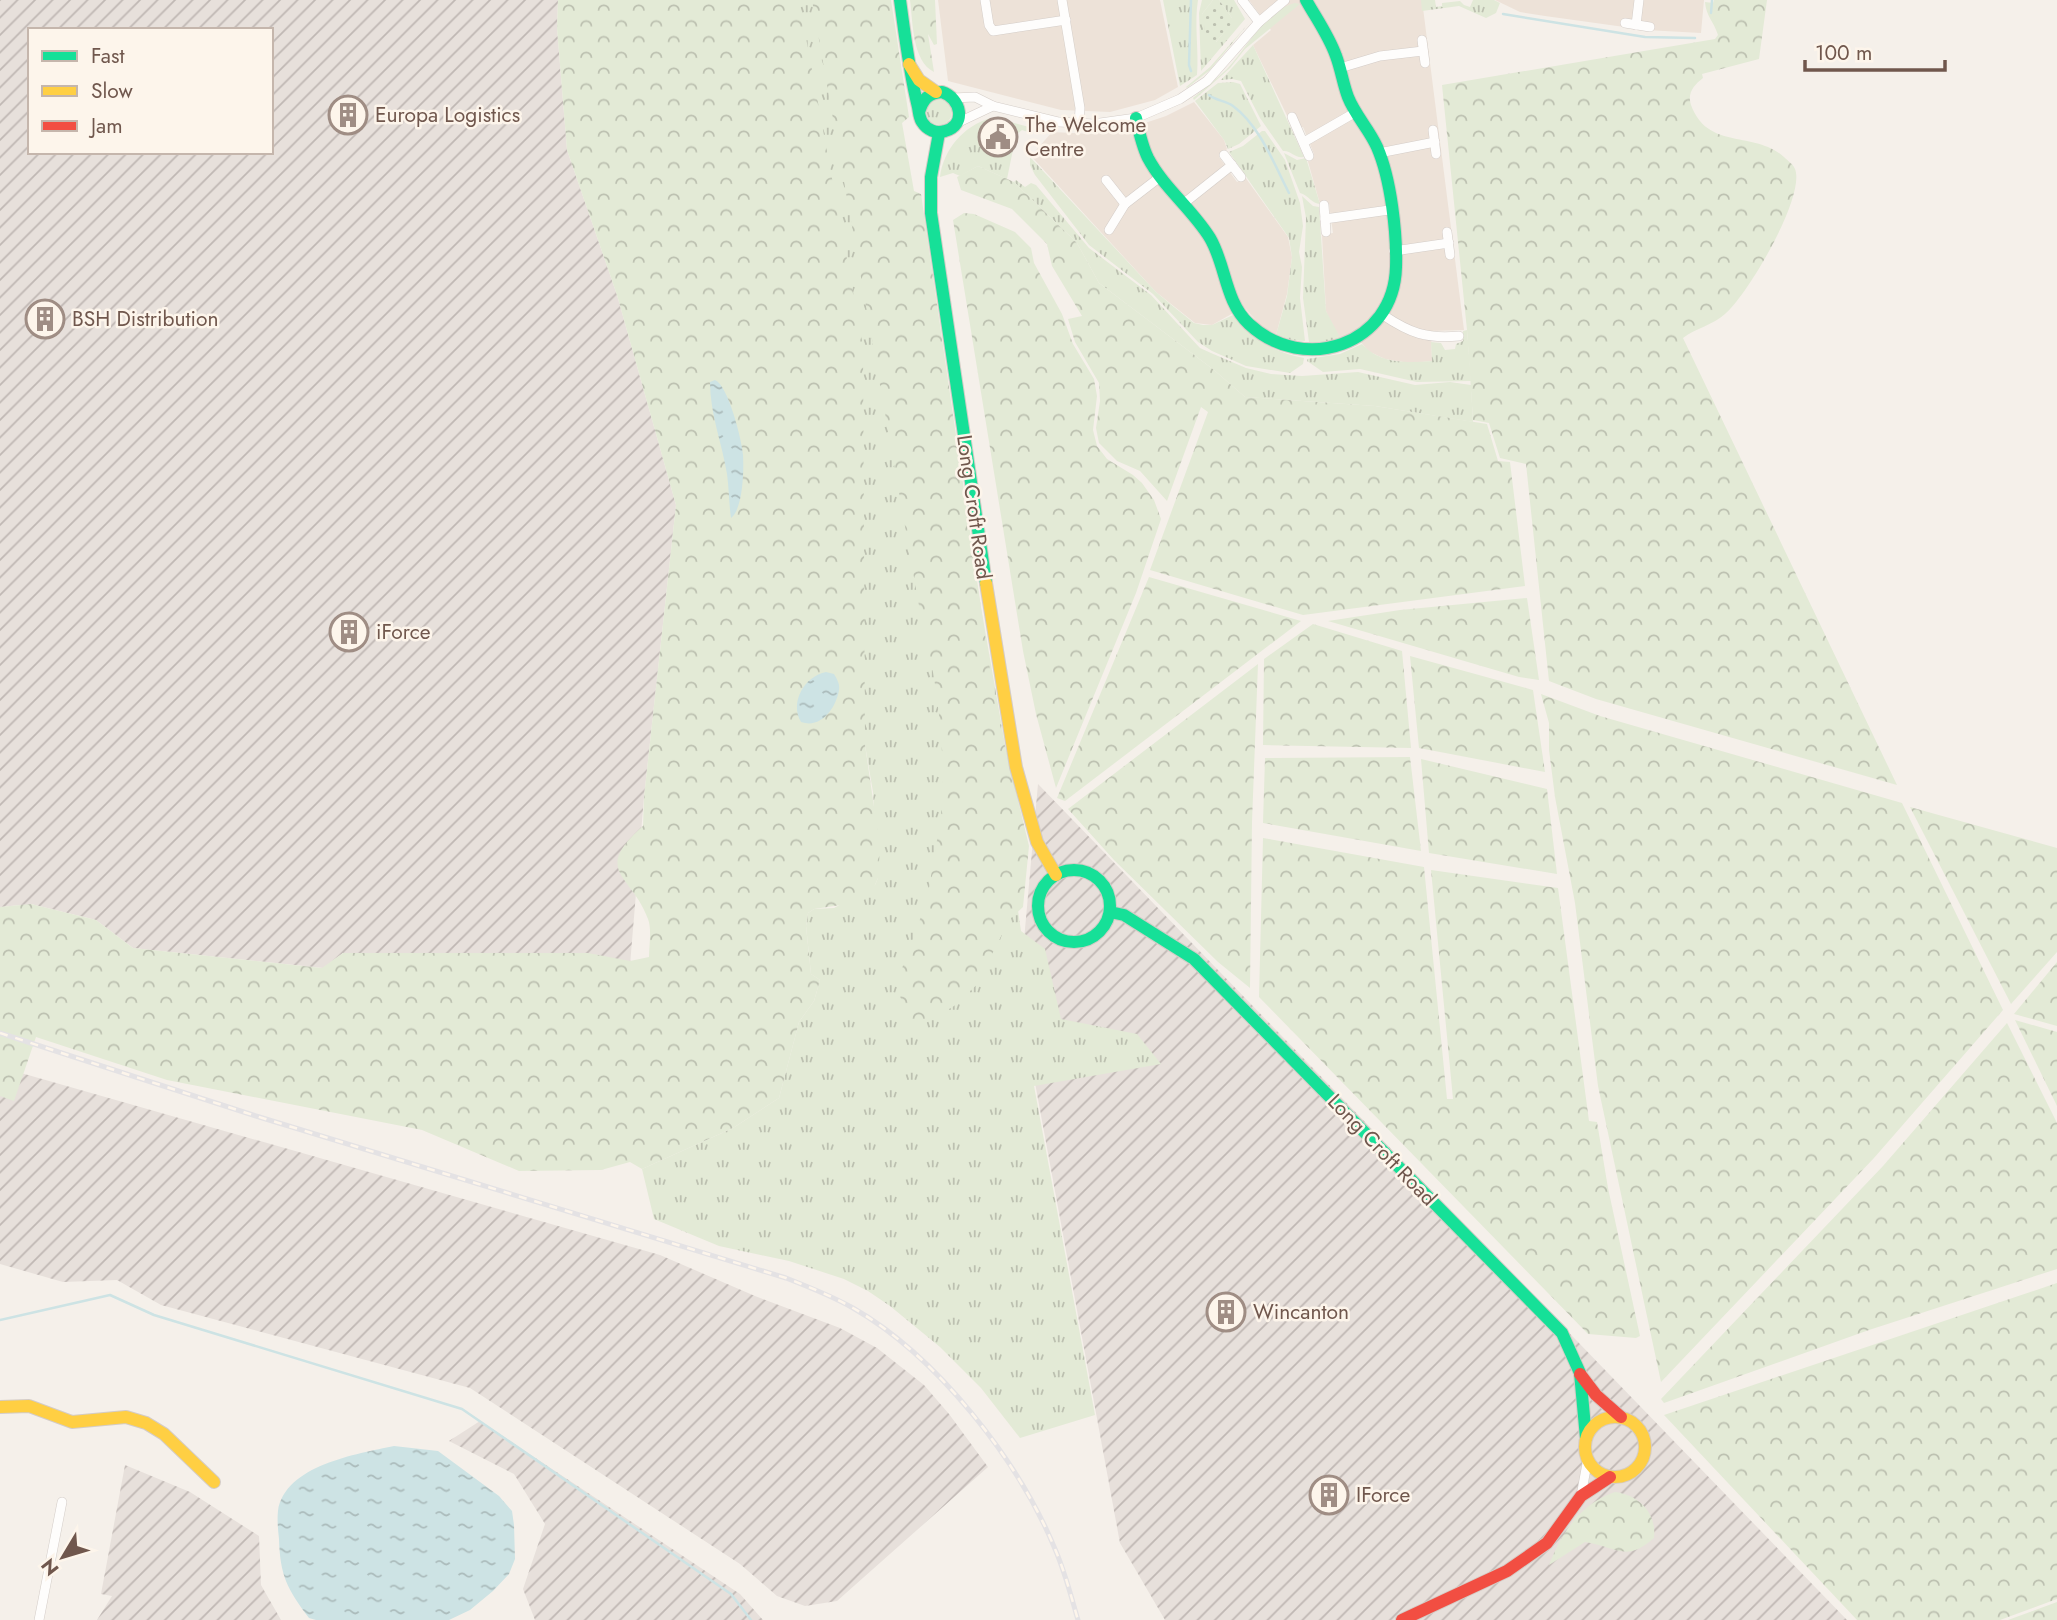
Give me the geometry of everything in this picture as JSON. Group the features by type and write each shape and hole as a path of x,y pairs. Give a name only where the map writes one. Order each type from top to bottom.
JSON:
{"street":[{"path":"900,0 910,85 920,118 927,128 939,133 993,106"},
{"path":"985,0 989,25 993,31 1066,20"},
{"path":"1062,0 1080,108 1079,124"},
{"path":"1242,0 1259,22"},
{"path":"909,64 919,80 936,92 953,97 975,97 993,106 1049,121 1108,123 1136,118 1169,105 1201,85 1220,68 1259,22 1285,0"},
{"path":"1136,118 1148,158 1214,244 1229,295 1246,322 1267,338 1282,345 1306,350 1332,349 1364,334 1383,314 1390,302 1395,278 1390,210 1379,153 1346,93 1336,54 1306,0"},
{"path":"1636,25 1639,0"},
{"path":"1625,23 1650,27"},
{"path":"1422,40 1425,63"},
{"path":"1340,68 1380,56 1423,51"},
{"path":"919,112 922,102 936,92"},
{"path":"953,97 959,109 957,123"},
{"path":"1304,142 1356,112"},
{"path":"1292,117 1309,156"},
{"path":"1433,130 1436,154"},
{"name":"Long Croft Road","path":"939,133 931,177 931,213 1000,677 1016,767 1037,842 1056,875"},
{"path":"1379,153 1435,142"},
{"path":"1224,155 1241,177"},
{"path":"1183,204 1232,165"},
{"path":"1110,230 1125,204 1160,177"},
{"path":"1106,180 1125,204"},
{"path":"1324,205 1326,232"},
{"path":"1325,219 1390,210"},
{"path":"1447,232 1450,255"},
{"path":"1394,251 1448,243"},
{"path":"1383,314 1405,329 1418,334 1454,336 1450,348"},
{"path":"1067,870 1078,870 1090,873 1099,880 1110,901 1110,912 1101,930 1083,940 1062,939 1044,925 1040,915 1041,892 1047,882 1056,875 1067,870"},
{"name":"Long Croft Road","path":"1110,912 1124,915 1194,959 1562,1333 1580,1373 1586,1438"},
{"path":"1580,1373 1596,1395 1638,1428 1644,1444 1643,1454 1635,1469 1623,1476 1610,1477 1600,1474 1588,1458 1586,1438 1601,1420 1621,1417"},
{"path":"0,1407 29,1406 72,1422 126,1417 146,1423 164,1434 214,1482"},
{"path":"1581,1496 1588,1458"},
{"path":"1402,1620 1507,1572 1546,1543 1581,1496 1610,1477"},
{"path":"39,1620 62,1502"}],"shaded area":[{"path":"0,0 558,0 557,28 567,150 617,295 676,505 644,797 630,965 343,953 323,968 133,948 96,920 31,904 0,907"},
{"path":"938,0 1160,0 1178,87 1155,100 1110,112 1061,110 948,81"},
{"path":"1249,0 1422,0 1464,330 1431,331 1432,361 1410,363 1385,359 1368,351 1354,333 1341,340 1336,334 1326,311 1322,235 1333,233 1329,204 1320,204 1307,158 1314,154 1303,127 1294,130 1253,45 1271,30"},
{"path":"1495,0 1704,0 1701,33 1646,30 1520,12"},
{"path":"1194,102 1224,140 1227,149 1219,157 1237,182 1245,177 1288,237 1292,257 1287,294 1276,335 1259,324 1244,307 1212,325 1195,323 1156,292 1031,156 1052,132 1093,134 1124,130 1166,116"},
{"path":"1038,784 1847,1620 1165,1620 1120,1543 1019,996"},
{"path":"0,1067 660,1255 755,1296 840,1328 877,1348 924,1385 988,1467 837,1601 805,1606 777,1596 740,1564 470,1388 161,1305 117,1280 63,1282 0,1264"},
{"path":"480,1421 740,1594 763,1620 535,1620 523,1589 545,1524 514,1474 449,1441"},
{"path":"125,1465 190,1492 259,1536 261,1585 281,1620 97,1620 112,1596 101,1594"}],"green space":[{"path":"558,0 799,0 863,346 865,745 880,848 878,878 871,894 861,902 814,909 808,913 806,926 811,974 820,980 814,1001 799,1022 779,1098 733,1128 642,1169 630,1162 601,1170 519,1171 422,1130 167,1080 36,1037 14,1101 0,1096 0,907 31,904 96,920 133,948 322,968 343,953 588,953 630,961 649,957 648,919 620,873 618,864 620,854 628,841 643,826 676,505 617,295 567,150 557,28"},
{"path":"781,0 875,0 1026,865 1014,883 1021,931 1045,949 1061,1019 1137,1034 1161,1064 1034,1086 1095,1415 1020,1438 981,1388 940,1347 868,1291 844,1279 789,1261 719,1246 654,1219 642,1169 733,1128 779,1098 799,1022 814,1001 820,980 811,974 806,926 808,913 814,909 834,908 875,885 878,878 873,792 865,745"},
{"path":"812,0 891,0 909,117 902,123 914,191 921,194 995,704 1029,846 1023,907 1010,919 990,958 983,979 954,1006 916,1029 911,1029 896,984 929,888 941,816 941,730 934,677 921,617"},
{"path":"910,0 935,0 937,44 934,45 928,34 934,72 921,59 918,50"},
{"path":"1163,0 1198,0 1197,75 1180,86"},
{"path":"1202,0 1213,0 1202,14 1216,42 1232,23 1232,18 1219,0 1234,0 1245,19 1201,71 1199,13"},
{"path":"1213,0 1219,0 1232,18 1232,24 1213,45 1207,41 1202,14"},
{"path":"1421,0 1435,0 1436,7 1442,6 1442,3 1460,1 1470,7 1473,0 1494,0 1500,3 1496,13 1486,18 1459,6 1422,11"},
{"path":"1714,0 1767,0 1759,59 1702,74 1703,78 1691,93 1691,105 1708,129 1720,135 1759,144 1784,157 1795,169 1796,182 1783,222 1747,288 1720,318 1683,338 1897,785 1596,699 1549,681 1526,464 1500,458 1489,423 1473,420 1467,330 1442,85 1715,39 1718,35 1705,2 1713,3"},
{"path":"1300,4 1245,49 1230,68 1194,100 1193,98 1227,69 1266,21 1284,7"},
{"path":"1248,24 1210,70 1187,88 1210,67"},
{"path":"1253,45 1304,157 1283,151 1260,118 1241,81 1221,80"},
{"path":"1218,83 1240,84 1261,126 1239,144 1228,149 1195,101"},
{"path":"939,99 949,102 952,112 949,122 939,125 929,122 926,112 929,102"},
{"path":"991,118 995,131 986,134 990,147 1010,141 1007,127 997,129 995,118 1029,127 1028,132 1022,130 1016,135 1007,179 978,166 960,176 953,173 940,177 950,148 972,126"},
{"path":"1265,131 1285,160 1300,203 1303,226 1299,252 1302,267 1300,298 1305,341 1276,335 1287,296 1292,257 1289,238 1229,152 1243,146"},
{"path":"1284,153 1297,160 1306,158 1320,204 1300,193"},
{"path":"1030,157 1156,292 1194,323 1212,325 1233,315 1256,338 1273,348 1304,358 1303,364 1290,373 1246,366 1198,342 1153,294 1089,245 1035,175 1030,165"},
{"path":"978,166 1014,182 1077,243 1099,283 1214,370 1245,397 1375,406 1487,424 1498,461 1510,462 1525,586 1303,615 1150,570 1208,412 1201,407 1167,501 1140,471 1117,461 1099,443 1096,428 1100,401 1099,383 1075,342 1068,319 1082,316 1052,266 1047,244 1012,209 961,190 957,177"},
{"path":"1016,180 1025,187 1031,183 1036,185 1089,248 1151,295 1200,348 1246,368 1271,374 1302,376 1358,372 1415,385 1450,382 1471,385 1473,422 1375,406 1245,397 1214,370 1099,283 1077,243 1014,182"},
{"path":"1302,196 1313,206 1319,207 1326,311 1341,339 1324,343 1309,342 1303,298 1306,218"},
{"path":"964,213 974,214 1015,232 1031,248 1034,263 1062,314 1073,344 1094,379 1097,396 1093,430 1097,446 1107,459 1142,483 1154,500 1161,519 1136,593 1056,788 1036,714 1023,651 953,220"},
{"path":"1467,330 1471,381 1417,382 1360,369 1323,372 1307,361 1340,354 1362,344 1385,359 1404,362 1432,361 1431,342 1441,343 1445,350 1455,349 1456,344 1463,341 1463,331"},
{"path":"1149,577 1301,621 1065,801 1057,798"},
{"path":"1527,598 1539,680 1519,677 1328,621 1400,610"},
{"path":"1313,624 1402,651 1411,748 1263,745 1264,659"},
{"path":"1410,656 1533,690 1545,772 1419,748"},
{"path":"1258,664 1250,988 1218,962 1114,860 1068,809"},
{"path":"1541,694 1600,716 1902,803 2003,1010 1874,1158 1661,1382 1598,1086 1575,903 1555,797 1549,750 1549,723"},
{"path":"1410,757 1421,851 1263,823 1265,758"},
{"path":"1421,759 1547,789 1557,874 1429,853"},
{"path":"1910,807 2057,848 2057,952 2011,1004"},
{"path":"1263,838 1424,867 1447,1099 1453,1099 1431,870 1558,888 1589,1121 1597,1122 1608,1188 1640,1336 1636,1338 1588,1334 1259,997"},
{"path":"2057,962 2057,1026 2014,1014"},
{"path":"2015,1020 2057,1032 2057,1106"},
{"path":"2007,1023 2057,1123 2057,1269 1869,1330 1664,1403 1661,1399 1883,1166"},
{"path":"2057,1283 2057,1599 2000,1620 1857,1620 1664,1415"},
{"path":"1615,1492 1632,1497 1645,1507 1653,1521 1654,1538 1644,1546 1628,1552 1585,1542 1549,1565 1566,1531 1582,1512"},
{"path":"2057,1602 2057,1620 2008,1620"}],"water":[{"path":"715,380 729,402 743,455 740,498 731,518 727,474 711,394 710,382"},
{"path":"818,674 834,674 839,684 835,704 821,720 801,722 797,706 801,691"},
{"path":"394,1446 438,1451 499,1496 512,1511 514,1525 515,1559 509,1574 470,1610 449,1620 309,1618 290,1590 283,1572 278,1511 283,1495 308,1472 325,1464"}],"waterway":[{"path":"1191,0 1191,71"},
{"path":"1711,13 1712,0"},
{"path":"1503,14 1645,37 1695,38"},
{"path":"1209,95 1233,106 1243,114 1266,146 1289,193"},
{"path":"0,1320 110,1295 154,1315 462,1409 731,1594 751,1620"}],"railway":[{"path":"0,1033 256,1116 786,1278 853,1308 915,1354 944,1382 997,1447 1020,1481 1055,1549 1078,1620"}],"traffic: fast":[{"path":"900,0 910,67 919,114 921,120 929,129 942,132 952,128 959,118 954,100 942,92 927,98 919,112"},
{"path":"1136,118 1148,158 1210,238 1230,294 1249,324 1271,339 1295,348 1319,349 1342,344 1363,333 1380,316 1391,294 1396,267 1389,190 1377,147 1351,104 1333,49 1306,0"},
{"path":"939,133 931,177 931,213 986,583"},
{"path":"1074,870 1094,876 1104,886 1110,906 1104,926 1094,936 1074,942 1054,936 1044,926 1038,906 1044,886 1054,876 1074,870"},
{"path":"1110,912 1124,915 1194,959 1562,1333 1580,1373 1586,1438"}],"traffic: slow":[{"path":"909,64 919,80 936,92"},
{"path":"986,583 1016,767 1037,842 1056,875"},
{"path":"0,1407 29,1406 72,1422 126,1417 146,1423 164,1434 214,1482"},
{"path":"1615,1417 1636,1426 1645,1447 1636,1468 1615,1477 1594,1468 1585,1447 1594,1426 1615,1417"}],"traffic: jam":[{"path":"1580,1374 1596,1395 1621,1417"},
{"path":"1402,1620 1507,1571 1547,1543 1581,1496 1610,1477"}],"place":[{"name":"Europa Logistics","path":"348,115"},
{"name":"The Welcome Centre","path":"998,137"},
{"name":"BSH Distribution","path":"45,319"},
{"name":"iForce","path":"349,632"},
{"name":"Wincanton","path":"1226,1312"},
{"name":"IForce","path":"1329,1495"}]}
